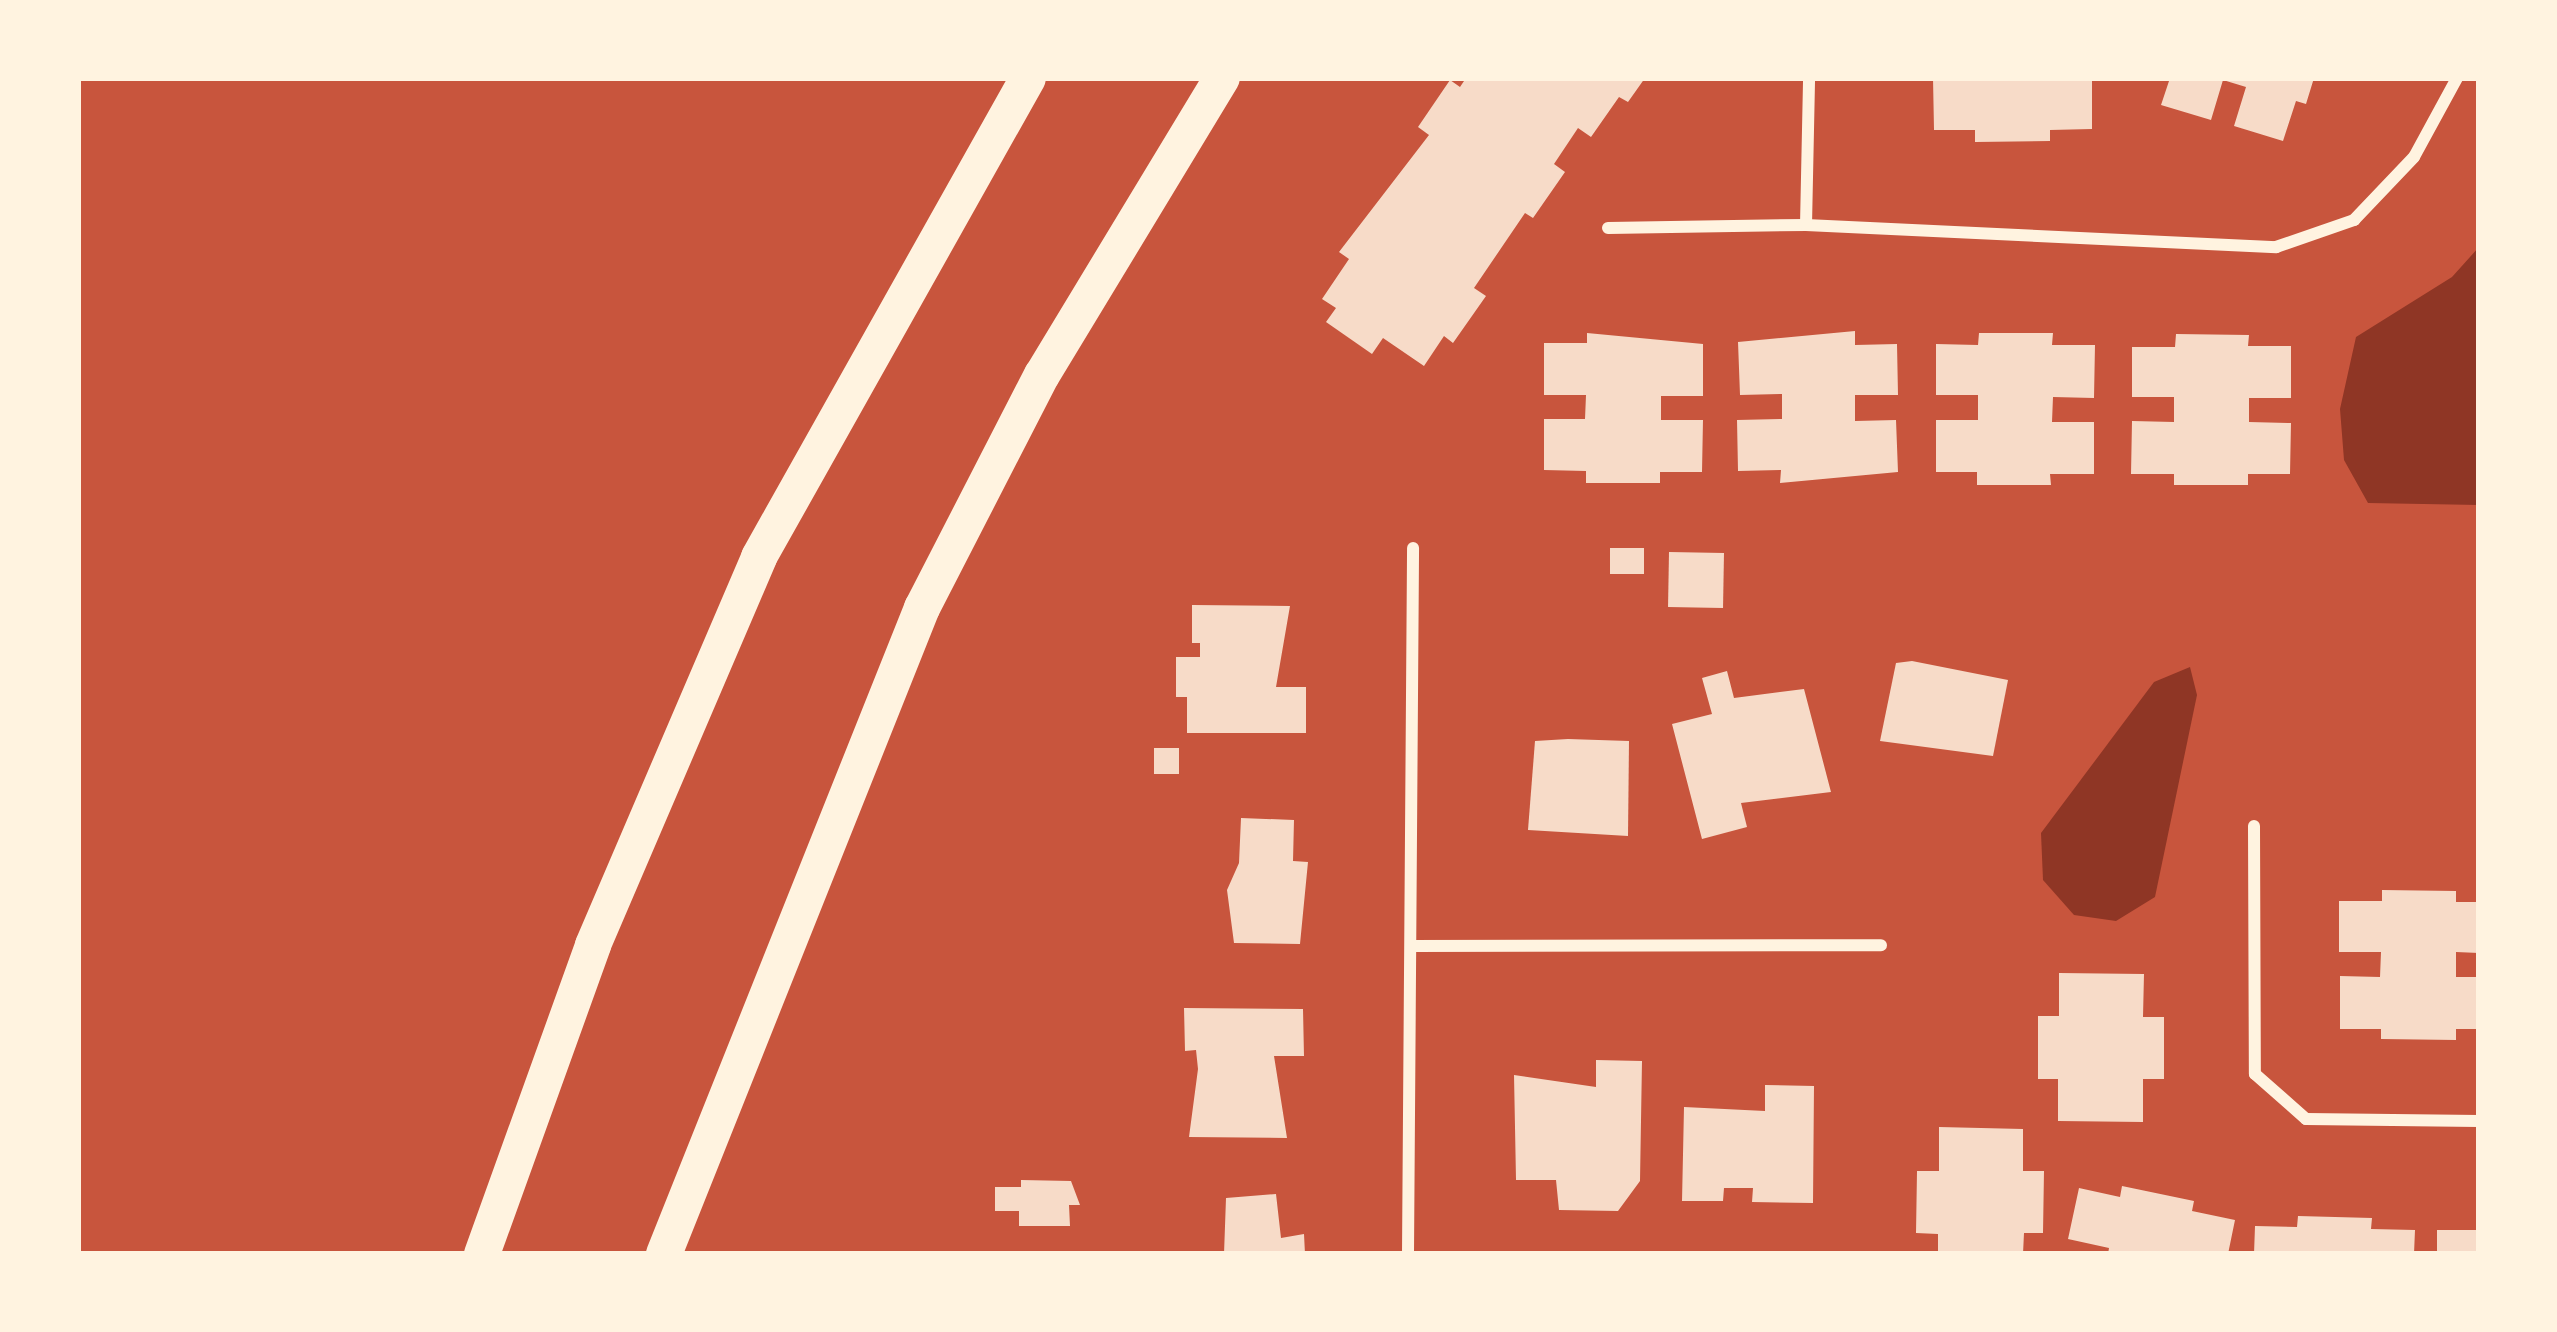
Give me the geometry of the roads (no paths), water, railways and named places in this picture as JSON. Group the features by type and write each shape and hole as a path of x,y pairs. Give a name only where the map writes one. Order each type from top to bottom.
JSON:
{"highway":[{"path":"482,1254 593,945 759,557 1028,78"},
{"path":"664,1254 922,608 1042,375 1222,78"}],"street":[{"path":"1806,226 1809,78"},
{"path":"1608,228 1806,226 2276,247 2354,220 2414,157 2457,78"},
{"path":"1408,1254 1413,548"},
{"path":"2254,826 2255,1074 2306,1119 2479,1120"},
{"path":"1412,946 1881,945"}]}
